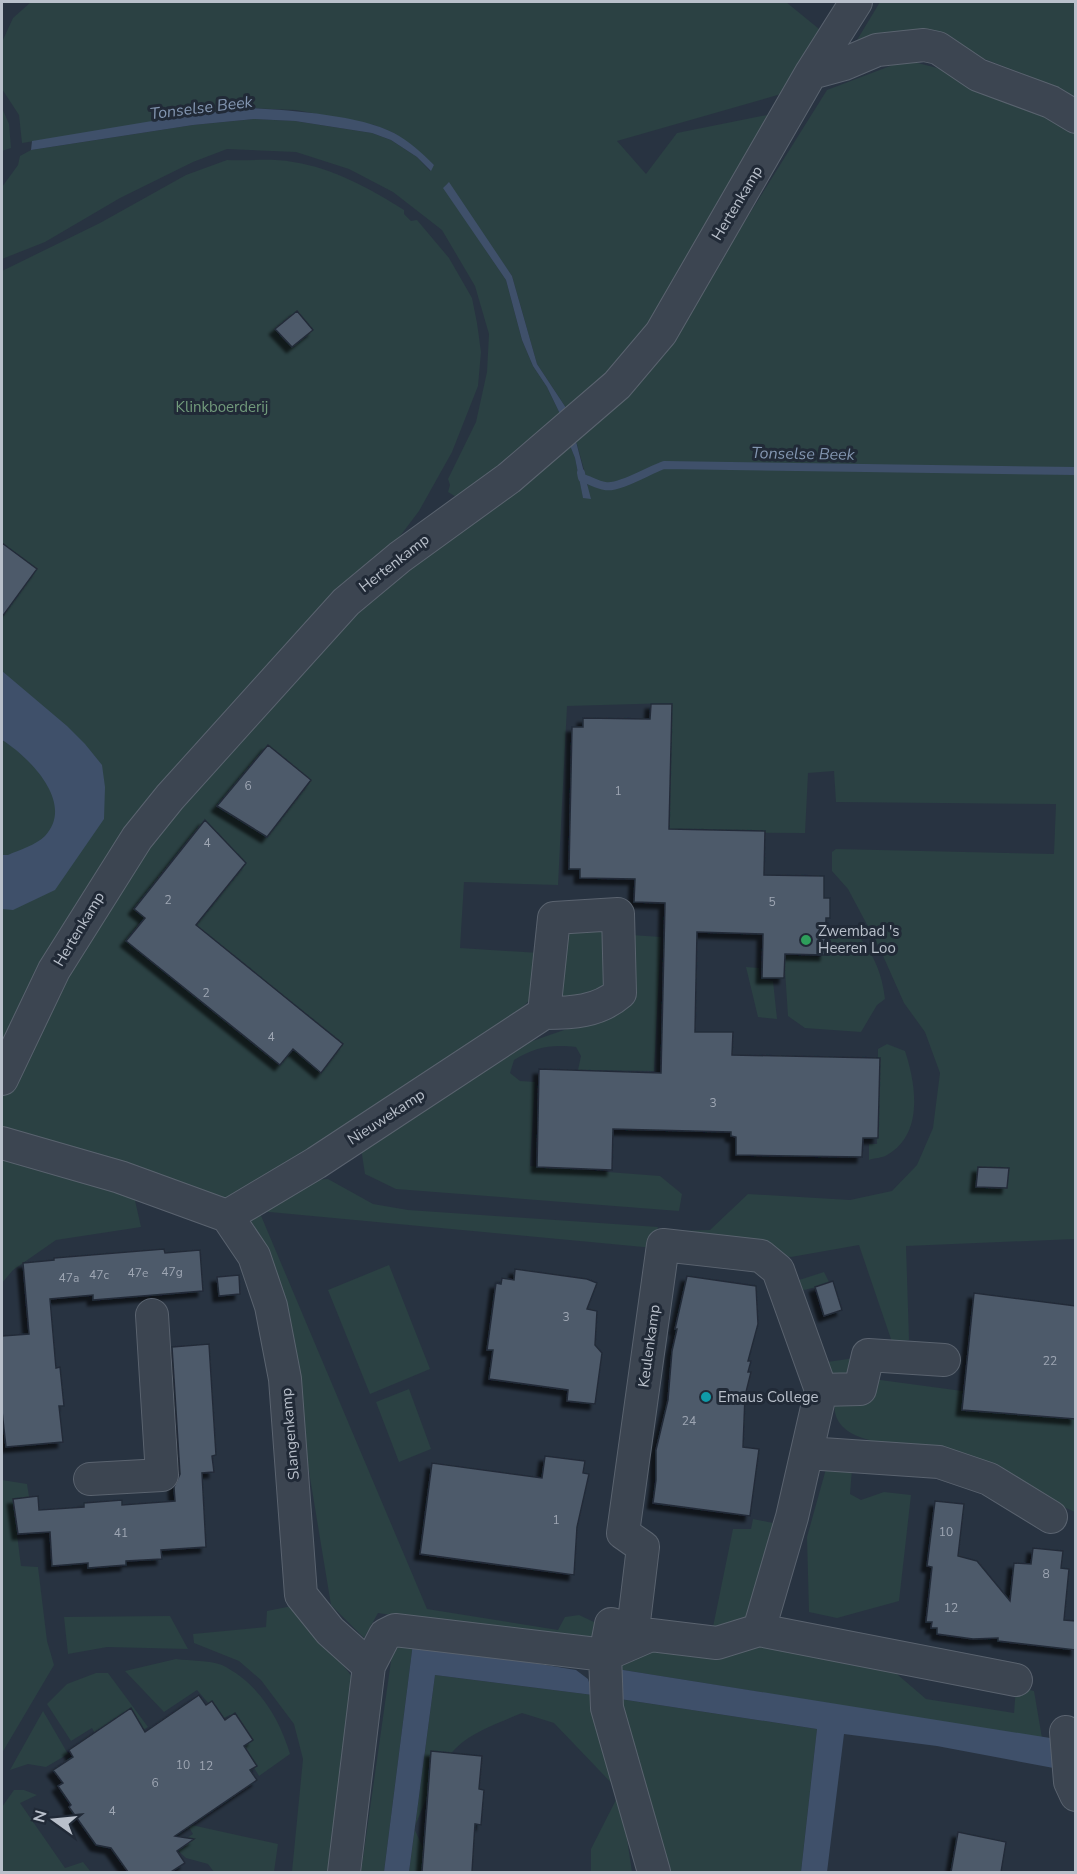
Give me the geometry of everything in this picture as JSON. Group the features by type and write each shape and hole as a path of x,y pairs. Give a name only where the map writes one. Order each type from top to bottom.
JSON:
{"street":[{"name":"Hertenkamp","path":"2,1079 54,970 137,838 170,797 346,602 400,557 518,470 617,385 661,333 811,73 856,2"},
{"path":"811,73 844,64 878,50 924,45 938,48 978,75 999,85 1051,102 1076,117"},
{"name":"Nieuwekamp","path":"227,1216 316,1162 544,1013"},
{"path":"2,1143 120,1177 227,1216"},
{"name":"Slangenkamp","path":"227,1216 254,1256 271,1306 283,1368 292,1448 301,1595 330,1631 369,1666"},
{"name":"Keulenkamp","path":"654,1872 608,1708 604,1654 611,1624 633,1630 643,1547 623,1533 663,1245 761,1256 778,1270 821,1390"},
{"path":"90,1479 162,1475 152,1315"},
{"path":"759,1630 807,1453 821,1390 860,1389 868,1355 944,1360"},
{"path":"807,1453 939,1462 989,1479 1052,1517"},
{"path":"344,1872 369,1666 385,1635 394,1630 604,1654 651,1635 717,1643 759,1630 1016,1680"},
{"path":"1066,1732 1073,1788"}],"green space":[{"path":"31,2 786,2 824,33 788,92 617,141 646,174 677,133 777,113 648,326 626,357 570,414 537,364 512,276 447,184 444,188 506,280 522,340 533,366 547,387 562,418 466,503 448,492 450,485 448,479 476,422 487,372 489,334 475,286 442,230 393,192 349,169 296,152 227,149 193,162 120,198 45,242 2,259 2,187 18,165 20,156 31,150 193,125 254,119 295,121 372,133 391,140 417,157 430,171 434,165 394,133 374,125 296,110 251,108 22,143 19,115 2,89 2,42 13,18"},
{"path":"880,2 1075,2 1075,101 1023,74 941,42 854,45"},
{"path":"906,60 945,70 1075,127 1075,1239 906,1246 909,1340 892,1342 859,1245 791,1257 675,1238 677,1231 710,1230 748,1194 850,1200 892,1191 917,1165 933,1128 940,1073 925,1032 904,1003 880,949 848,889 832,871 832,852 836,849 1054,854 1056,804 836,802 834,771 808,773 805,833 669,832 672,703 567,706 558,885 464,882 460,948 540,953 532,998 502,1027 225,1203 2,1131 2,1097 18,1063 147,836 362,594 567,438 575,458 583,497 588,484 573,430 668,344 827,90"},
{"path":"2,108 9,124 11,148 2,151"},
{"name":"Klinkboerderij","path":"227,160 285,161 323,169 378,194 404,210 404,214 411,221 417,220 449,258 472,298 481,352 478,386 452,452 419,511 388,552 268,671 2,1061 2,271 100,223 186,175"},
{"path":"596,928 603,933 605,987 573,1007 551,991 565,931"},
{"path":"631,935 661,937 654,1071 578,1070 581,1056 576,1047 559,1046 536,1049 514,1060 510,1073 520,1081 535,1082 530,1166 660,1176 682,1194 679,1211 396,1189 365,1174 361,1148 521,1045 610,1014"},
{"path":"844,937 861,939 866,946 878,968 885,999 877,1005 861,1032 805,1028 788,1016 784,955 821,957 823,940"},
{"path":"746,967 759,968 760,979 773,981 777,1019 758,1017"},
{"path":"887,1044 905,1051 914,1093 912,1122 899,1146 885,1156 869,1160 869,1144 877,1144 878,1049"},
{"path":"2,1158 132,1187 141,1227 56,1240 13,1270 2,1283"},
{"path":"328,1179 373,1204 408,1210 658,1227 654,1248 259,1211 427,1609 558,1630 565,1617 579,1615 596,1623 598,1640 590,1645 378,1613 364,1638 331,1605 279,1289 265,1255 251,1231 252,1216 269,1202 309,1180"},
{"path":"389,1265 430,1369 370,1394 328,1290"},
{"path":"824,1272 830,1284 795,1292 796,1281"},
{"path":"855,1358 856,1377 835,1379 820,1363"},
{"path":"873,1379 1075,1406 1075,1512 1039,1496 862,1438 846,1430 836,1417 835,1398"},
{"path":"409,1389 431,1449 399,1462 376,1402"},
{"path":"826,1469 852,1469 850,1494 861,1500 884,1492 911,1495 899,1601 837,1618 809,1612 807,1537"},
{"path":"2,1480 27,1484 30,1503 13,1503 21,1566 38,1567 47,1641 54,1665 2,1753"},
{"path":"753,1519 778,1524 752,1622 734,1629 650,1626 648,1619 713,1627 733,1529 751,1529"},
{"path":"297,1605 356,1682 333,1872 292,1872 303,1759 294,1724 261,1680 239,1661 194,1643 193,1634 266,1627 267,1611"},
{"path":"170,1616 188,1649 107,1647 68,1654 64,1617"},
{"path":"394,1640 413,1643 384,1872 361,1872"},
{"path":"747,1642 884,1663 926,1699 1014,1713 1016,1687 1034,1691 1042,1738 617,1669 627,1653"},
{"path":"176,1659 217,1663 235,1672 246,1681 273,1714 290,1754 259,1776 242,1748 248,1743 230,1715 222,1719 197,1690 164,1712 125,1671"},
{"path":"96,1673 108,1673 148,1727 126,1740 100,1743 92,1728 71,1741 47,1704 67,1684"},
{"path":"435,1675 593,1695 620,1792 554,1723 522,1713 479,1732 456,1748 437,1775 415,1825"},
{"path":"620,1699 817,1729 801,1872 665,1872"},
{"path":"43,1711 68,1754 46,1767 28,1764 10,1770"},
{"path":"14,1790 24,1790 37,1795 20,1803 65,1868 83,1862 91,1872 2,1872 2,1807"},
{"path":"620,1792 632,1872 591,1872 591,1849"},
{"path":"187,1824 278,1844 274,1872 214,1872 208,1864 186,1858 174,1847 193,1834"},
{"path":"415,1829 434,1872 409,1872"}],"water":[{"path":"251,108 324,114 380,127 405,140 434,165 431,171 417,157 391,140 372,133 295,121 254,119 193,125 31,150 32,141 188,115"},
{"path":"449,182 512,276 537,364 570,414 562,418 547,387 533,366 522,340 506,280 443,188"},
{"path":"573,430 591,499 583,498 575,458 567,438"},
{"path":"2,671 85,744 102,765 105,787 104,819 55,890 13,910 2,909 2,855 8,855 27,847 45,836 53,823 55,809 52,795 45,782 24,757 2,740"},
{"path":"413,1643 576,1670 588,1679 593,1695 435,1675 409,1872 384,1872"},
{"path":"617,1669 1075,1742 1075,1772 937,1746 844,1734 827,1872 801,1872 817,1729 620,1699"}],"building":[{"path":"297,311 313,330 292,347 275,329"},
{"path":"2,543 37,569 2,617"},
{"name":"Zwembad 's Heeren Loo","path":"651,704 672,704 669,829 765,831 764,875 824,876 824,898 830,898 830,918 826,918 825,955 785,954 784,978 762,978 763,934 697,932 695,1032 733,1032 732,1055 880,1058 878,1138 863,1138 862,1157 736,1155 736,1137 731,1136 731,1132 613,1129 612,1170 537,1167 539,1069 661,1073 665,903 634,902 635,879 580,878 580,869 569,869 572,727 583,727 583,718 650,719"},
{"path":"268,745 311,780 267,837 217,806"},
{"path":"205,820 246,863 196,925 343,1044 321,1073 293,1049 280,1065 126,941 145,918 134,909"},
{"path":"978,1167 1009,1168 1007,1188 976,1187"},
{"path":"164,1249 165,1253 200,1250 203,1291 93,1300 93,1295 50,1299 56,1368 60,1367 64,1406 59,1406 63,1442 6,1447 2,1411 2,1336 29,1334 23,1263 54,1260 54,1258"},
{"path":"515,1269 587,1279 597,1283 587,1309 597,1311 595,1345 602,1353 595,1404 567,1401 568,1390 489,1379 493,1350 487,1350 496,1283 501,1284 502,1278 514,1280"},
{"path":"239,1275 240,1294 219,1296 217,1277"},
{"name":"Emaus College","path":"687,1276 756,1286 758,1324 748,1361 751,1361 748,1372 751,1372 745,1396 743,1447 759,1449 750,1516 653,1503 656,1450 668,1400 672,1351 677,1329 675,1329"},
{"path":"833,1281 842,1310 824,1316 815,1287"},
{"path":"974,1293 1076,1306 1076,1419 962,1410"},
{"path":"209,1344 216,1455 212,1456 214,1472 202,1473 206,1547 161,1550 162,1559 126,1561 126,1565 88,1568 88,1563 52,1566 50,1532 18,1534 13,1499 38,1496 39,1510 84,1507 84,1503 122,1500 122,1505 175,1501 174,1487 180,1474 172,1347"},
{"path":"545,1456 585,1461 583,1473 589,1474 577,1527 574,1575 420,1554 432,1463 542,1478"},
{"path":"935,1501 964,1504 958,1556 977,1561 1010,1601 1014,1563 1031,1564 1033,1548 1063,1551 1061,1568 1069,1569 1064,1620 1076,1621 1076,1650 998,1641 998,1638 973,1639 937,1634 937,1628 931,1628 932,1622 926,1622 932,1567 927,1566"},
{"path":"199,1695 206,1705 212,1701 225,1720 235,1713 253,1740 244,1746 257,1766 250,1770 257,1780 175,1836 194,1839 177,1851 185,1863 171,1872 128,1872 111,1848 96,1845 69,1807 71,1805 58,1786 63,1783 53,1770 73,1757 69,1750 131,1708 145,1732"},
{"path":"431,1751 482,1756 479,1789 484,1790 481,1825 475,1824 472,1872 422,1872"},
{"path":"958,1832 1006,1842 1001,1872 951,1872"}],"waterway":[{"name":"Tonselse Beek","path":"581,473 582,478 611,486 664,465 1076,471"}],"place":[{"name":"Zwembad 's Heeren Loo","path":"806,940"},
{"name":"Emaus College","path":"706,1397"}]}
